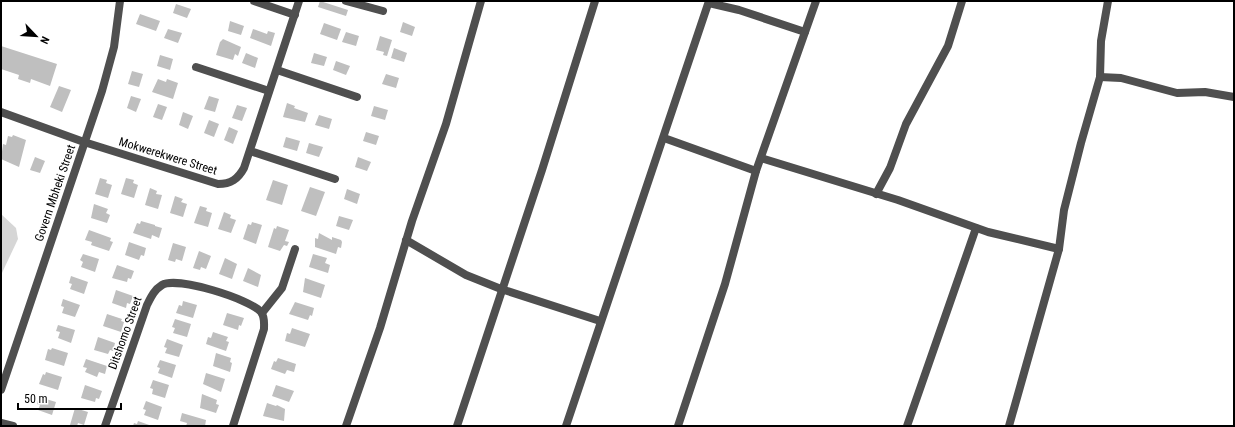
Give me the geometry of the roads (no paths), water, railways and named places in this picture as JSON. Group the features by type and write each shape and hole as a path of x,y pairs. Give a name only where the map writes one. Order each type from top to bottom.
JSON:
{"street":[{"name":"Govern Mbheki Street","path":"1,390 102,91 114,47 120,1"},
{"path":"254,1 295,15"},
{"name":"Mokwerekwere Street","path":"1,112 84,142 218,184 233,182 240,176 250,151 299,1"},
{"path":"346,1 383,11"},
{"path":"346,426 380,328 406,240 446,124 481,1"},
{"path":"457,426 544,162 595,1"},
{"path":"678,426 725,284 756,171 816,1"},
{"path":"876,194 890,168 906,124 948,46 962,1"},
{"path":"1009,426 1059,250 1064,210 1080,143 1100,77 1101,41 1108,1"},
{"path":"566,426 600,321 664,138 709,2 739,10 805,32"},
{"path":"196,67 270,91"},
{"path":"277,70 357,96"},
{"path":"1100,77 1121,78 1177,93 1205,92 1234,97"},
{"path":"664,138 756,171"},
{"path":"250,151 335,179"},
{"path":"761,158 876,194 976,228 1059,250"},
{"path":"907,426 976,228"},
{"path":"406,240 466,275 501,289 600,321"},
{"path":"233,426 264,329 262,313 282,288 295,249"},
{"name":"Ditshomo Street","path":"105,426 147,305 154,292 163,284 175,282 187,283 249,302 262,313"},
{"path":"1,423 13,426"}]}
